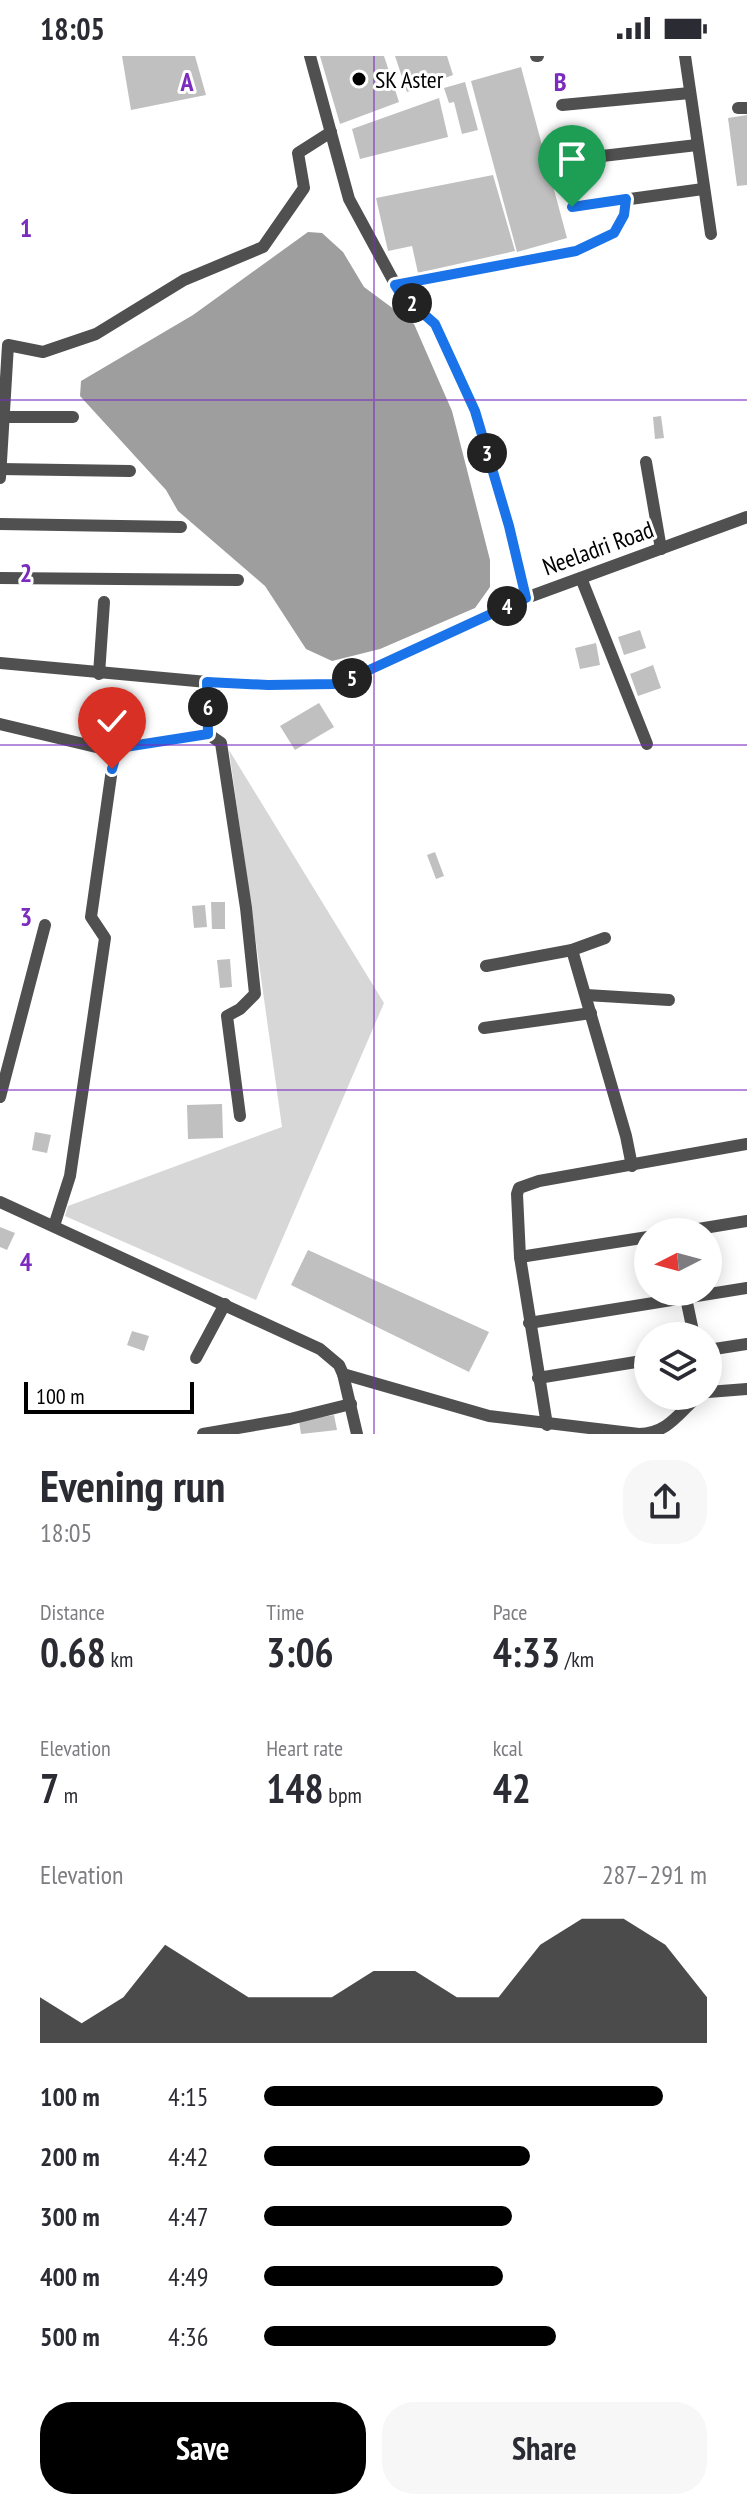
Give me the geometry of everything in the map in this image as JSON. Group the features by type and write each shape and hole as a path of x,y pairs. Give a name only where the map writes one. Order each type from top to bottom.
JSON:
{"street":[{"path":"310,56 349,199 400,293 435,324 475,411 509,526 526,598"},
{"path":"685,56 711,234"},
{"path":"562,105 690,93"},
{"path":"0,478 3,360 8,345 43,352 96,334 184,280 263,247 304,188 298,153 331,132"},
{"path":"559,161 697,145"},
{"path":"572,207 703,189"},
{"path":"395,285 576,251 614,233 624,215 626,199"},
{"path":"2,417 73,417"},
{"path":"646,462 661,549"},
{"path":"0,469 130,471"},
{"name":"Neeladri Road","path":"0,663 207,682 333,684 526,598 747,517"},
{"path":"0,524 181,527"},
{"path":"0,578 238,580"},
{"path":"581,578 647,744"},
{"path":"99,674 104,602"},
{"path":"207,682 208,734"},
{"path":"0,724 117,752"},
{"path":"54,1226 70,1176 105,938 91,917 112,769 117,752 125,747 208,734 221,743 246,908 255,994 240,1009 227,1016 240,1116"},
{"path":"0,1097 45,925"},
{"path":"486,966 572,950 605,938"},
{"path":"572,950 632,1166"},
{"path":"586,995 669,1000"},
{"path":"484,1028 591,1013"},
{"path":"547,1425 520,1257 519,1188 539,1181 747,1144"},
{"path":"0,1202 320,1349 339,1365 343,1374 357,1434"},
{"path":"722,1225 747,1221"},
{"path":"520,1257 634,1239"},
{"path":"722,1292 747,1288"},
{"path":"196,1358 225,1304"},
{"path":"529,1323 636,1306"},
{"path":"722,1348 747,1344"},
{"path":"538,1378 634,1362"},
{"path":"343,1374 489,1416 547,1425 656,1433 684,1410"},
{"path":"722,1391 747,1389"},
{"path":"203,1434 290,1419 351,1404"},
{"path":"290,1419 292,1434"}],"shaded area":[{"path":"308,232 322,233 343,252 364,287 414,324 452,411 490,560 490,587 475,608 380,649 332,661 306,649 265,586 178,511 166,490 80,396 81,381 193,315"},
{"path":"229,750 384,1003 256,1300 65,1216 68,1206 282,1127"}],"building":[{"path":"122,56 195,56 206,95 131,110"},
{"name":"SK Aster","path":"320,56 384,56 399,102 340,124"},
{"name":"SK Aster","path":"395,56 447,56 453,75 407,92"},
{"path":"521,67 567,238 517,252 471,81"},
{"path":"465,82 478,130 462,134 454,102 449,103 444,88"},
{"path":"439,98 448,137 360,159 352,129"},
{"path":"747,115 747,185 737,186 728,118"},
{"path":"493,175 515,251 418,273 412,246 388,251 376,198"},
{"path":"661,416 664,438 655,439 653,417"},
{"path":"640,630 646,648 624,655 618,637"},
{"path":"596,643 600,665 580,669 575,648"},
{"path":"653,665 661,688 638,696 630,674"},
{"path":"319,703 334,727 295,750 280,726"},
{"path":"435,852 444,876 436,879 427,855"},
{"path":"211,902 225,902 225,929 212,929"},
{"path":"205,905 207,927 194,928 192,906"},
{"path":"230,959 232,987 220,988 217,960"},
{"path":"222,1104 223,1138 188,1139 187,1105"},
{"path":"35,1132 51,1135 47,1153 32,1150"},
{"path":"0,1227 15,1233 7,1250 0,1247"},
{"path":"308,1250 489,1332 469,1372 291,1285"},
{"path":"132,1331 149,1336 144,1351 127,1345"},
{"path":"334,1415 337,1430 301,1434 299,1421"}],"place":[{"name":"SK Aster","path":"359,79"}],"route":[{"path":"112,769 117,752 125,747 208,734 207,682 333,684 526,598 509,526 475,411 435,324 395,285 576,251 614,233 624,215 626,199 572,207"}]}
